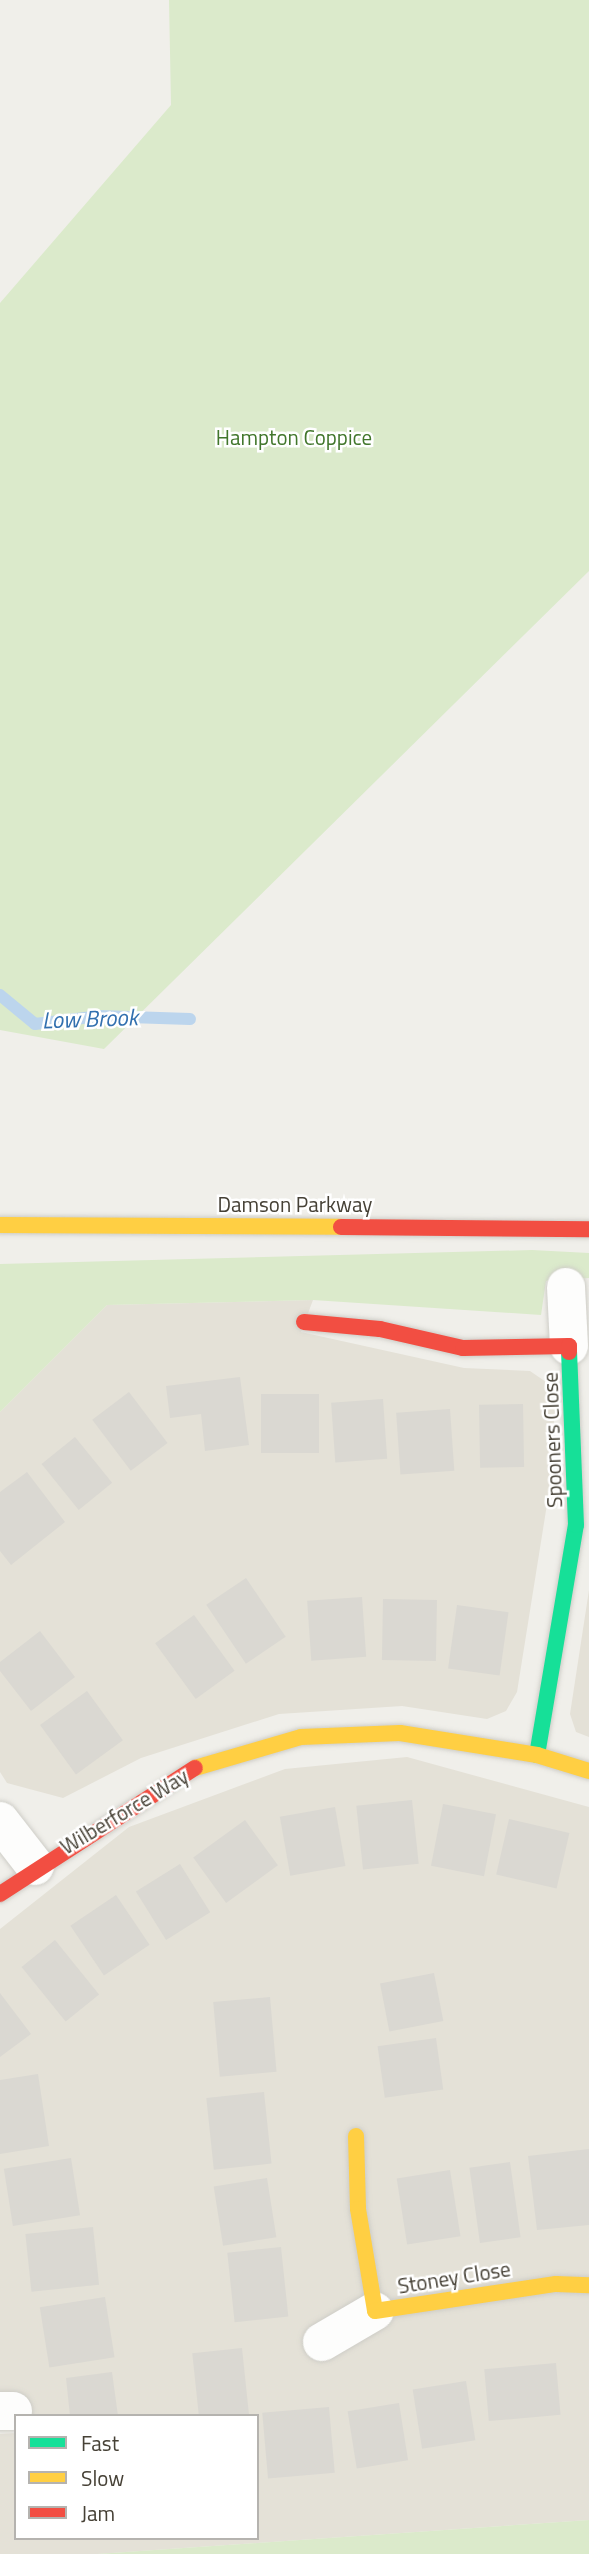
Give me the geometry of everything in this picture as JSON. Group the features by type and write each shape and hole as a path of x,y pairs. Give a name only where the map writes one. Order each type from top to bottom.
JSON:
{"street":[{"name":"Damson Parkway","path":"0,1225 589,1228"},
{"path":"566,1287 569,1346"},
{"name":"Spooners Close","path":"304,1322 380,1329 463,1348 569,1346 576,1525 537,1755"},
{"name":"Wilberforce Way","path":"0,1894 35,1866 188,1770 301,1737 400,1732 537,1755 589,1771"},
{"path":"0,1821 35,1866"},
{"name":"Stoney Close","path":"356,2136 358,2209 375,2311 556,2284 589,2285"},
{"path":"322,2342 375,2311"}],"shaded area":[{"path":"313,1300 301,1332 464,1368 530,1371 549,1384 555,1408 548,1498 517,1692 506,1711 487,1719 402,1706 279,1714 141,1758 63,1798 7,1783 0,1772 0,1412 107,1305"},
{"path":"589,1590 589,1737 576,1732 570,1714"},
{"path":"407,1757 589,1807 589,2520 97,2554 0,2554 0,2434 14,2433 14,2540 259,2540 259,2414 16,2414 0,2396 0,1929 129,1827 285,1769"}],"green space":[{"name":"Hampton Coppice","path":"169,0 589,0 589,571 104,1049 0,1030 0,303 171,105"},
{"path":"532,1250 589,1253 589,1278 546,1281 541,1315 313,1300 107,1305 0,1412 0,1264"},
{"path":"589,2520 589,2554 97,2554"}],"building":[{"path":"240,1377 249,1445 205,1451 201,1414 170,1418 166,1386"},
{"path":"129,1392 168,1443 131,1471 92,1420"},
{"path":"261,1394 319,1394 319,1453 261,1453"},
{"path":"383,1399 387,1459 335,1462 331,1403"},
{"path":"523,1404 524,1467 480,1468 479,1405"},
{"path":"450,1409 454,1471 400,1475 396,1413"},
{"path":"75,1437 112,1483 79,1510 42,1464"},
{"path":"27,1472 65,1522 11,1565 0,1551 0,1492"},
{"path":"246,1578 286,1637 246,1664 206,1605"},
{"path":"362,1597 366,1657 311,1661 307,1601"},
{"path":"383,1599 437,1600 436,1661 382,1660"},
{"path":"457,1605 508,1612 500,1676 448,1668"},
{"path":"194,1615 235,1671 196,1699 155,1643"},
{"path":"40,1631 75,1677 31,1711 0,1671 0,1662"},
{"path":"87,1691 123,1740 76,1774 40,1725"},
{"path":"412,1800 419,1864 363,1870 356,1806"},
{"path":"443,1804 496,1814 484,1876 431,1866"},
{"path":"335,1807 345,1866 290,1876 280,1817"},
{"path":"509,1819 569,1833 557,1888 496,1875"},
{"path":"245,1820 278,1865 226,1903 193,1858"},
{"path":"180,1864 210,1912 166,1940 136,1892"},
{"path":"116,1895 150,1945 104,1975 70,1926"},
{"path":"55,1940 99,1994 66,2021 22,1967"},
{"path":"434,1973 443,2021 389,2032 380,1983"},
{"path":"0,1993 31,2034 0,2057"},
{"path":"270,1997 277,2072 220,2077 213,2002"},
{"path":"436,2038 443,2089 385,2098 378,2046"},
{"path":"38,2074 49,2146 0,2154 0,2080"},
{"path":"264,2092 272,2164 214,2170 206,2098"},
{"path":"589,2149 589,2225 537,2230 528,2156"},
{"path":"71,2158 80,2215 13,2226 4,2169"},
{"path":"510,2162 521,2237 480,2243 469,2168"},
{"path":"450,2170 460,2236 407,2245 397,2178"},
{"path":"267,2178 276,2237 223,2246 214,2186"},
{"path":"93,2227 99,2285 31,2292 25,2234"},
{"path":"281,2247 288,2317 235,2322 227,2253"},
{"path":"105,2297 115,2357 49,2368 40,2307"},
{"path":"242,2348 249,2414 199,2414 192,2353"},
{"path":"556,2363 561,2415 489,2421 484,2369"},
{"path":"112,2372 118,2414 70,2414 66,2378"},
{"path":"466,2381 475,2440 422,2449 413,2389"},
{"path":"399,2403 408,2460 357,2468 348,2411"},
{"path":"329,2407 335,2473 268,2479 262,2413"}],"waterway":[{"name":"Low Brook","path":"0,995 35,1024 99,1016 190,1019"}],"traffic: fast":[{"path":"537,1755 576,1525 569,1352"}],"traffic: slow":[{"path":"0,1225 341,1227"},
{"path":"195,1768 301,1737 400,1733 537,1755 589,1771"},
{"path":"356,2136 358,2209 375,2311 556,2284 589,2285"}],"traffic: jam":[{"path":"341,1227 589,1229"},
{"path":"304,1322 380,1329 463,1348 569,1346 569,1352"},
{"path":"0,1894 195,1768"}]}
